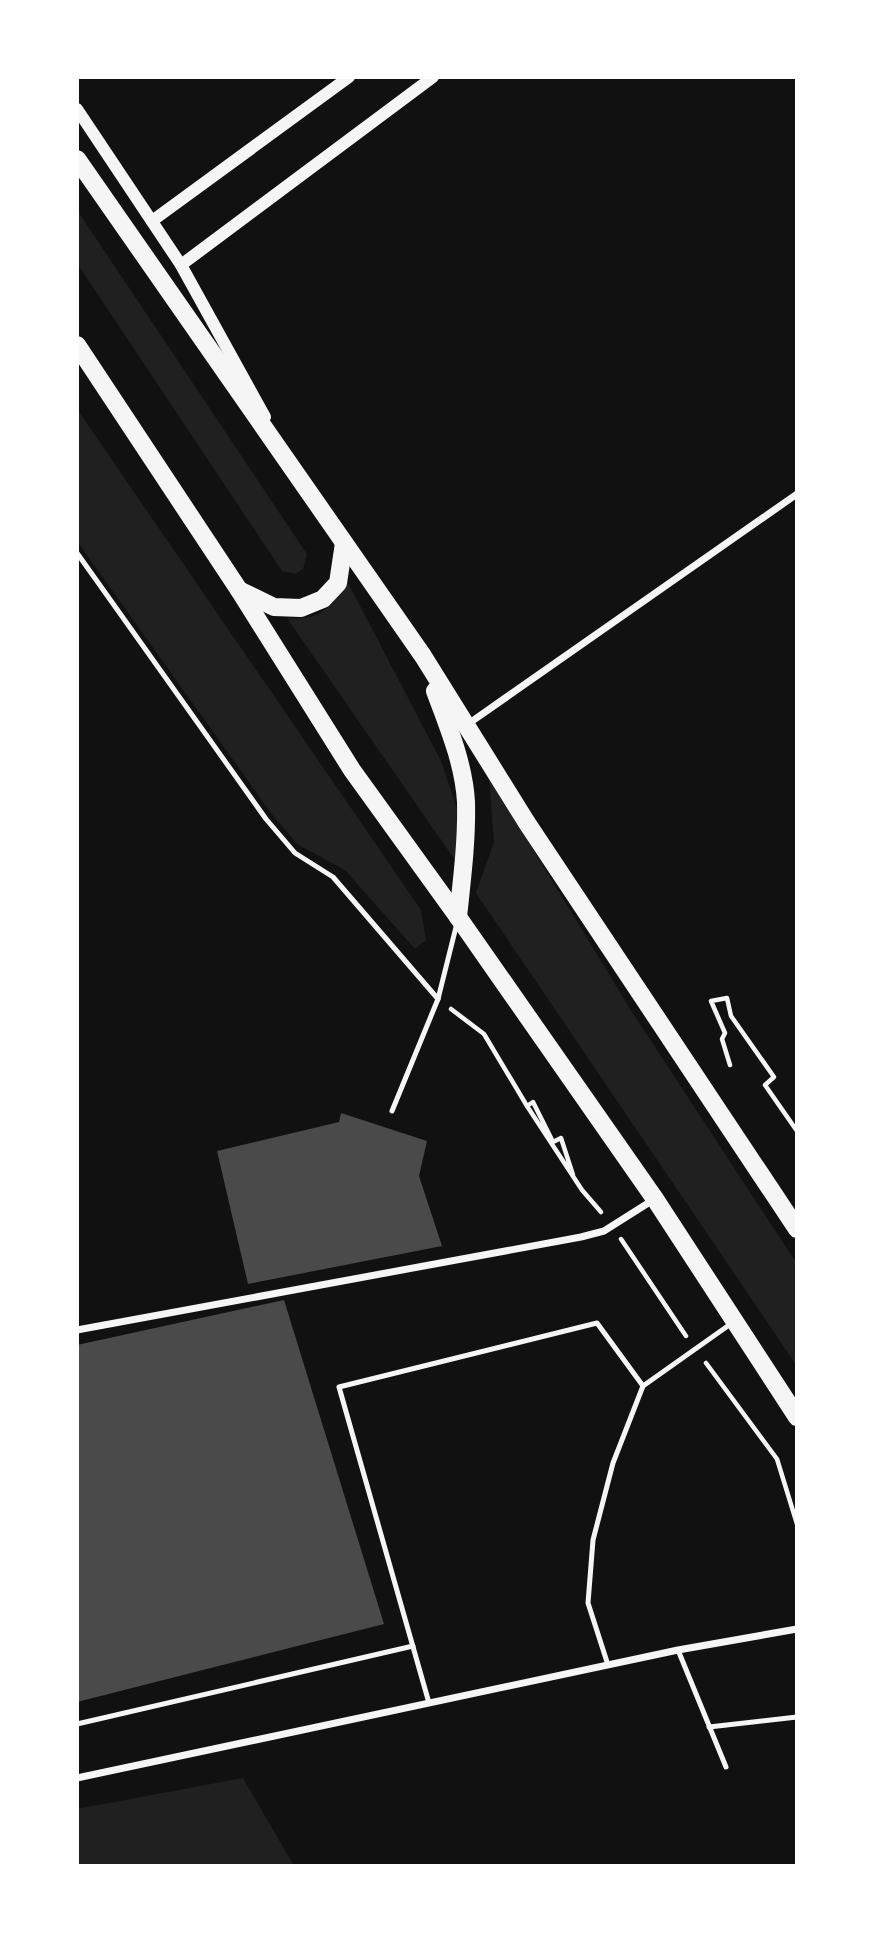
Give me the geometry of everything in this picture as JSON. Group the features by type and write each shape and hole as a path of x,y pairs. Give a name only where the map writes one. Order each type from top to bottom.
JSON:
{"main road":[{"path":"77,159 423,656 527,823 795,1223"},
{"path":"77,345 239,590 352,770 655,1199 797,1417"},
{"path":"239,590 274,607 301,608 323,599 338,583 344,543"},
{"path":"423,656 454,744 466,800 458,917"}],"street":[{"path":"152,221 349,77"},
{"path":"181,265 433,77"},
{"path":"77,109 181,265 298,475"},
{"path":"466,725 797,494"},
{"path":"77,1330 581,1237 604,1231 655,1199"},
{"path":"77,1778 678,1650 797,1629"}],"lane":[{"path":"77,553 266,819 295,853 333,877 438,999"},
{"path":"391,1111 438,999 458,917"},
{"path":"608,1665 588,1603 593,1541 613,1463 643,1386 736,1321"},
{"path":"429,1703 340,1387 597,1323 643,1386"},
{"path":"77,1724 413,1647"},
{"path":"678,1650 726,1767"},
{"path":"709,1727 797,1717"}],"path":[{"path":"730,1065 722,1039 725,1033 711,1001 727,998 731,1016 774,1076 765,1085 797,1131"},
{"path":"438,999 484,1034 582,1190 612,1225 695,1349 777,1459 797,1524"},
{"path":"527,1106 533,1102 553,1142 561,1138 573,1175"}],"shaded area":[{"path":"77,210 307,554 303,569 296,574 282,571 77,263"},
{"path":"77,409 421,910 426,940 415,949 345,870 297,844 271,813 77,541"},
{"path":"347,581 441,761 459,815 455,860 287,618 308,617 323,611 336,599"},
{"path":"489,777 632,1012 797,1264 797,1366 476,893 494,842"},
{"path":"243,1778 294,1866 77,1866 77,1809"}],"building":[{"path":"341,1113 427,1141 419,1176 442,1246 248,1284 217,1151 339,1122"},
{"path":"284,1300 384,1624 77,1702 77,1345"}]}
